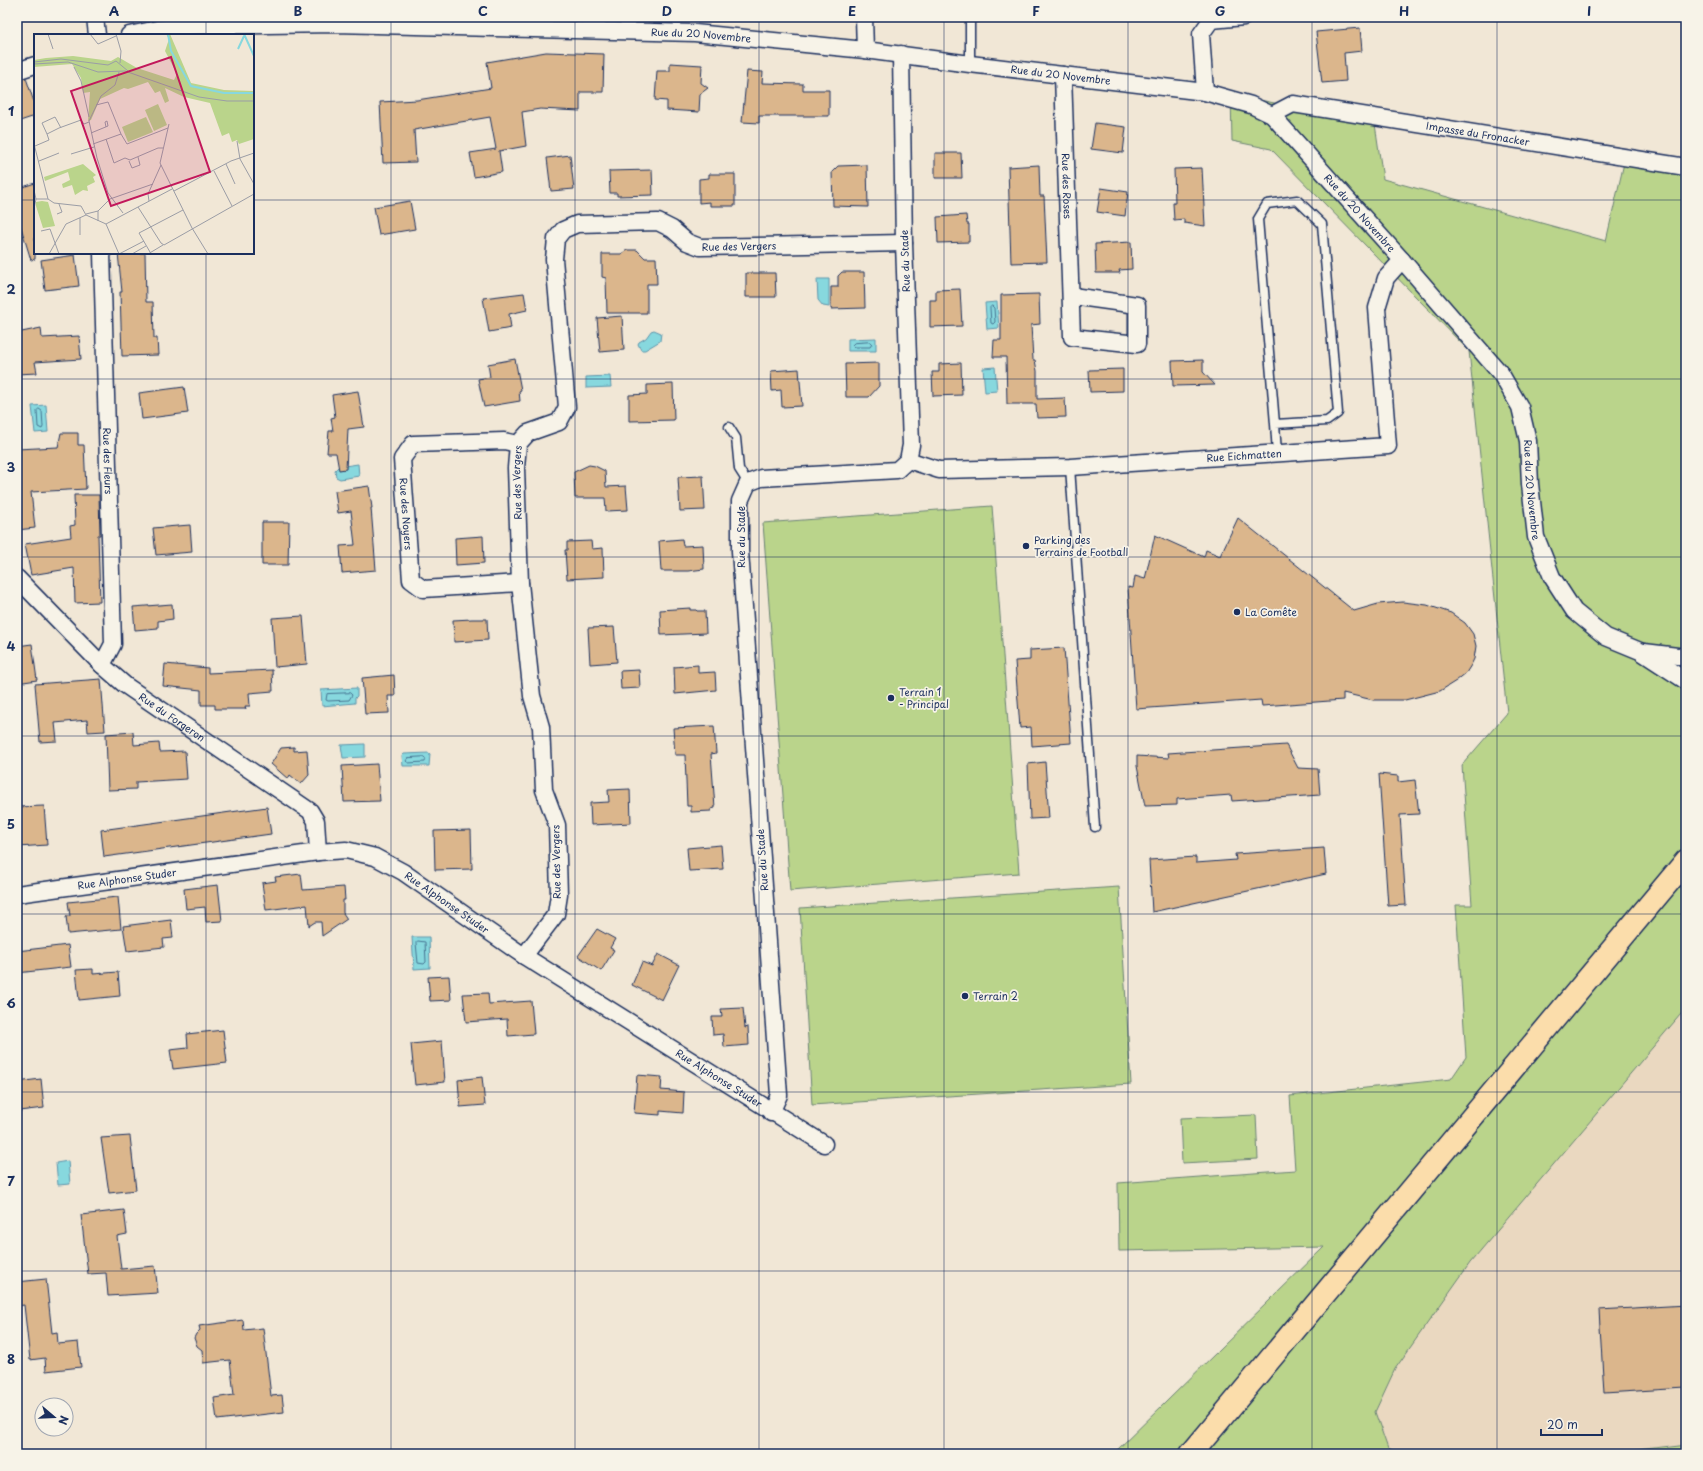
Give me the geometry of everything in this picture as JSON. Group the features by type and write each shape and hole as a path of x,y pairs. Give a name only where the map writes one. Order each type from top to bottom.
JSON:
{"main road":[{"path":"1191,1454 1686,860"}],"street":[{"path":"95,17 97,34"},
{"path":"864,17 865,50"},
{"path":"1206,92 1201,34 1211,20 1244,17"},
{"name":"Rue du 20 Novembre","path":"134,34 157,29 187,26 336,24 695,33 901,54 970,64 1206,92 1251,104 1272,115 1402,260 1501,374 1520,408 1528,441 1530,484 1536,537 1552,577 1574,611 1606,637 1640,651 1686,681"},
{"name":"Rue du Stade","path":"901,54 904,243 912,445 908,460"},
{"path":"17,71 34,65"},
{"name":"Rue des Roses","path":"1063,75 1072,296 1072,337 1137,344 1137,305 1072,296"},
{"name":"Impasse du Fronacker","path":"1272,115 1293,104 1686,167"},
{"name":"Rue des Vergers","path":"524,956 556,914 559,895 557,825 544,790 541,727 532,696 520,583 516,468 518,444 528,433 559,422 567,407 554,259 556,240 563,230 577,224 658,222 672,229 688,242 700,247 904,243"},
{"name":"Rue des Fleurs","path":"102,254 113,644 102,665"},
{"name":"Rue Eichmatten","path":"908,460 939,470 1070,467 1388,446 1377,308 1386,278 1402,260"},
{"name":"Rue des Noyers","path":"518,444 504,441 413,444 402,459 411,580 423,589 520,583"},
{"path":"748,483 761,478 897,470 908,460"},
{"name":"Rue du Stade","path":"748,483 740,501 740,550 779,1095 772,1112"},
{"name":"Rue du Forgeron","path":"17,578 102,665 125,685 310,812 316,821 318,852"},
{"name":"Rue du 20 Novembre","path":"1640,651 1686,657"},
{"name":"Rue Alphonse Studer","path":"17,894 318,852 346,850 375,857 403,872 524,956 824,1144"}],"lane":[{"path":"970,17 970,64"},
{"path":"1275,424 1327,421 1338,412 1322,224 1297,200 1267,204 1258,219 1275,424 1278,453"},
{"path":"729,427 736,438 739,469 748,483"},
{"path":"1070,467 1096,827"}],"shaded area":[{"path":"1686,1008 1686,1444 1605,1454 1399,1454 1388,1449 1375,1412 1395,1369 1470,1263"}],"green space":[{"path":"1231,94 1375,124 1383,179 1606,241 1627,150 1686,162 1686,1008 1470,1263 1395,1369 1375,1412 1388,1449 1399,1454 1113,1454 1324,1247 1119,1251 1118,1183 1295,1170 1290,1096 1451,1079 1466,1057 1456,905 1472,905 1462,765 1507,713 1469,351 1271,149 1232,141"},
{"name":"Terrain 1 - Principal","path":"992,506 1019,873 790,891 763,523"},
{"name":"Terrain 2","path":"1119,887 1131,1084 812,1105 800,908"},
{"path":"1256,1115 1258,1159 1182,1163 1180,1118"},
{"path":"1686,1444 1686,1454 1605,1454"}],"water":[{"path":"817,279 829,279 829,307 823,306 818,300"},
{"path":"997,302 999,328 987,329 985,303"},
{"path":"654,330 661,333 660,341 645,350 641,350 638,344 639,342 646,338 651,331"},
{"path":"876,338 876,351 848,351 848,339"},
{"path":"995,367 997,391 985,392 983,368"},
{"path":"610,376 611,387 586,388 586,377"},
{"path":"46,405 48,432 35,433 32,406"},
{"path":"358,464 359,476 340,479 336,477 335,470 338,467"},
{"path":"357,688 355,703 322,706 321,690"},
{"path":"365,744 365,757 343,758 341,745"},
{"path":"429,753 429,766 403,766 402,756 404,754"},
{"path":"412,937 429,937 430,968 414,969"},
{"path":"68,1161 70,1184 58,1185 56,1163"}],"building":[{"path":"1360,28 1362,51 1344,53 1346,81 1322,83 1316,32"},
{"path":"546,52 604,54 603,92 580,92 580,111 540,109 522,112 526,146 499,151 502,172 474,177 470,153 496,149 490,117 414,130 416,162 383,163 380,102 417,100 491,88 487,62"},
{"path":"670,63 702,65 701,83 708,88 700,94 699,112 667,110 667,101 655,100 657,71 670,71"},
{"path":"747,71 763,72 762,83 803,84 803,90 829,90 829,116 759,116 759,123 742,122"},
{"path":"26,78 34,102 34,116 17,122 17,80"},
{"path":"1095,123 1126,127 1123,153 1091,149"},
{"path":"935,153 961,153 962,178 935,178"},
{"path":"570,155 574,189 551,191 547,158"},
{"path":"867,165 868,207 833,206 832,172 838,166"},
{"path":"1039,165 1040,196 1044,196 1047,262 1011,263 1008,167"},
{"path":"1202,168 1205,226 1184,223 1184,219 1174,220 1174,169"},
{"path":"652,170 653,195 617,196 617,193 610,193 609,171"},
{"path":"709,174 735,174 735,206 710,206 710,202 699,203 699,179 709,178"},
{"path":"34,183 35,259 31,260 17,214 17,189"},
{"path":"1101,188 1128,192 1125,216 1097,212"},
{"path":"410,201 415,229 379,235 374,207"},
{"path":"966,215 967,224 969,224 969,242 938,243 937,217"},
{"path":"1131,242 1132,269 1119,270 1120,273 1096,273 1095,244"},
{"path":"627,250 637,250 645,258 656,258 657,284 647,284 647,313 607,313 606,278 602,277 602,254 621,254"},
{"path":"118,254 145,254 146,302 153,302 154,338 157,338 158,355 122,356 120,292 122,292"},
{"path":"75,255 79,286 45,290 41,260"},
{"path":"842,272 864,272 865,308 831,309 831,287 838,287 838,276"},
{"path":"746,273 775,273 776,297 746,297"},
{"path":"960,289 962,326 930,327 930,300 936,300 936,290"},
{"path":"524,293 527,310 509,314 511,328 489,332 483,298"},
{"path":"1039,294 1040,324 1031,325 1033,360 1035,360 1037,371 1037,399 1065,398 1066,417 1037,418 1036,404 1007,404 1006,357 993,357 994,340 1001,340 1001,295"},
{"path":"622,316 624,350 600,352 597,318"},
{"path":"41,328 42,338 79,336 81,359 35,362 37,373 17,374 17,333"},
{"path":"515,359 521,390 519,391 520,401 484,407 478,379 490,377 488,364"},
{"path":"1203,360 1203,372 1215,385 1173,386 1172,361"},
{"path":"879,363 879,386 869,397 846,397 845,364"},
{"path":"961,363 962,395 933,396 932,372 939,372 939,364"},
{"path":"799,369 802,406 782,407 781,390 772,391 771,371"},
{"path":"1123,369 1123,391 1090,392 1089,370"},
{"path":"673,384 674,420 629,421 629,395 647,394 647,385"},
{"path":"184,387 188,413 142,419 139,393"},
{"path":"358,391 364,427 348,429 346,469 339,470 336,453 327,453 329,431 333,431 331,418 335,417 332,395"},
{"path":"61,433 78,433 78,445 84,445 86,489 31,492 35,528 17,530 17,449 58,447"},
{"path":"589,465 605,471 606,487 626,486 628,510 606,511 605,498 575,498 574,472"},
{"path":"703,476 705,510 680,511 678,477"},
{"path":"369,486 376,570 342,573 340,546 355,545 351,511 338,513 335,491"},
{"path":"74,495 99,495 100,535 98,535 100,602 75,603 74,568 31,575 25,544 71,537 70,526 75,525"},
{"name":"La Comête","path":"1238,518 1354,611 1378,604 1403,602 1427,605 1451,613 1465,623 1473,634 1476,646 1474,659 1466,673 1440,691 1405,700 1373,700 1343,693 1343,700 1262,706 1261,700 1136,709 1128,587 1133,588 1135,576 1145,579 1155,535 1204,557 1206,550 1220,556"},
{"path":"262,522 289,522 288,565 262,565"},
{"path":"190,525 192,552 156,555 153,528"},
{"path":"483,536 484,563 456,565 455,538"},
{"path":"682,539 683,546 703,545 704,569 688,571 661,571 659,541"},
{"path":"591,541 592,549 603,548 604,577 567,579 565,550 567,550 567,542"},
{"path":"172,604 173,619 158,621 158,628 135,630 133,607"},
{"path":"690,608 690,610 705,611 706,633 661,635 660,610"},
{"path":"303,616 307,664 275,667 272,618"},
{"path":"487,619 488,640 454,642 453,620"},
{"path":"614,627 617,662 590,664 588,628"},
{"path":"32,644 37,680 17,683 17,646"},
{"path":"1064,648 1071,743 1032,746 1031,727 1020,728 1015,661 1030,660 1030,650"},
{"path":"165,664 208,668 208,673 272,670 273,691 249,693 250,706 245,706 246,709 215,709 215,705 201,705 201,690 163,686"},
{"path":"698,665 698,673 715,672 716,690 675,694 674,667"},
{"path":"639,670 640,688 621,689 620,671"},
{"path":"394,675 395,696 388,696 389,713 365,714 362,678"},
{"path":"101,679 105,731 88,732 87,720 55,723 57,741 40,742 35,684"},
{"path":"714,726 716,753 711,754 715,808 711,809 711,811 691,812 691,806 687,806 685,755 675,755 673,728"},
{"path":"133,732 134,745 159,743 160,752 185,751 187,779 136,782 136,789 108,790 106,734"},
{"path":"1286,745 1298,768 1318,769 1320,795 1232,801 1231,795 1177,799 1177,805 1145,806 1137,766 1137,756 1169,758 1168,753"},
{"path":"294,747 294,751 307,750 309,775 301,784 290,775 288,779 271,764 281,748"},
{"path":"1045,762 1049,818 1030,819 1028,764"},
{"path":"377,764 380,801 344,802 342,766"},
{"path":"1379,774 1398,776 1398,782 1415,780 1419,814 1400,815 1406,905 1388,906"},
{"path":"630,789 631,823 591,825 590,803 609,802 608,790"},
{"path":"44,806 47,845 18,847 17,807"},
{"path":"267,807 271,834 104,857 101,830"},
{"path":"471,830 472,869 435,870 434,831"},
{"path":"721,845 723,869 689,871 687,848"},
{"path":"1324,848 1326,874 1152,912 1149,860 1196,857 1196,863 1236,860 1235,854"},
{"path":"301,874 303,890 344,887 345,900 343,900 343,913 347,919 322,936 321,922 315,922 309,926 307,905 266,910 262,883 276,881 275,877"},
{"path":"218,885 222,921 206,922 205,907 186,909 184,889"},
{"path":"118,897 121,929 68,934 66,916 70,916 68,902"},
{"path":"171,920 173,938 163,939 164,947 127,951 123,926"},
{"path":"597,929 615,939 610,948 614,950 601,971 578,956"},
{"path":"68,945 71,967 17,973 17,951"},
{"path":"658,954 679,965 662,1000 632,985 642,962 652,966"},
{"path":"93,969 93,974 118,972 120,996 79,1000 76,970"},
{"path":"449,976 451,1000 430,1001 428,977"},
{"path":"488,993 489,1004 531,1001 534,1034 508,1036 507,1019 466,1022 463,994"},
{"path":"743,1008 745,1028 748,1027 749,1045 724,1047 723,1034 713,1035 712,1017 722,1017 721,1009"},
{"path":"223,1030 227,1063 173,1069 170,1050 188,1048 187,1034"},
{"path":"442,1041 445,1082 415,1085 411,1044"},
{"path":"637,1075 662,1077 661,1090 684,1092 683,1113 660,1111 660,1115 634,1113"},
{"path":"482,1077 485,1105 460,1107 458,1080"},
{"path":"41,1079 44,1108 19,1111 17,1082"},
{"path":"130,1136 136,1190 109,1193 101,1138"},
{"path":"124,1210 127,1234 117,1236 121,1269 155,1266 158,1293 108,1296 106,1273 88,1274 81,1215"},
{"path":"46,1279 52,1333 57,1332 58,1344 78,1342 81,1367 46,1371 45,1358 30,1360 24,1305 17,1306 17,1282"},
{"path":"1686,1305 1686,1388 1604,1393 1599,1310"},
{"path":"243,1320 244,1330 263,1328 271,1396 282,1395 284,1412 217,1420 214,1398 234,1395 230,1360 203,1363 202,1350 197,1346 194,1338 200,1330 199,1326"}],"place":[{"name":"Parking des Terrains de Football","path":"1026,546"},
{"name":"La Comête","path":"1237,612"},
{"name":"Terrain 1 - Principal","path":"891,698"},
{"name":"Terrain 2","path":"965,996"}]}
